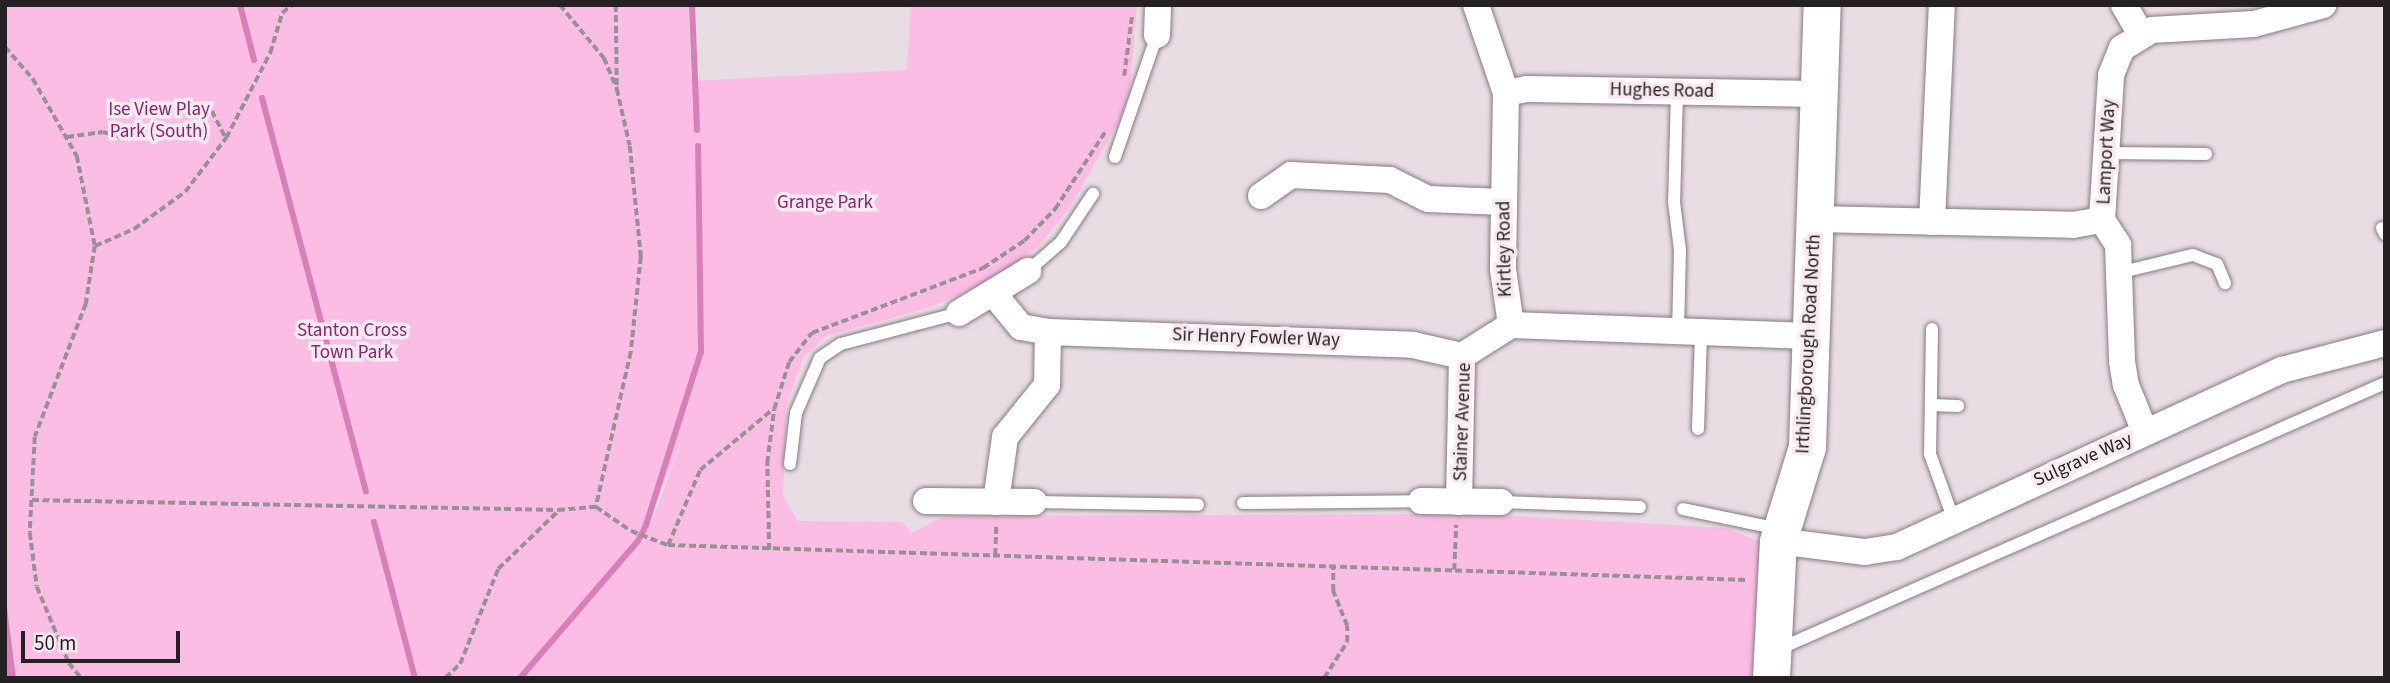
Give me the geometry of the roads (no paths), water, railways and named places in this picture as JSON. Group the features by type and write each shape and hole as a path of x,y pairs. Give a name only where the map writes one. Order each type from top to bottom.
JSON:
{"main road":[{"name":"Irthlingborough Road North","path":"1772,662 1774,581 1779,535 1807,447 1822,5"}],"street":[{"path":"1157,5 1157,35"},
{"name":"Kirtley Road","path":"1476,5 1506,93 1505,302 1511,324 1809,336"},
{"path":"1932,222 1942,5"},
{"path":"2124,5 2141,34 2254,24 2313,7"},
{"name":"Lamport Way","path":"1815,219 2073,225 2102,220 2111,75 2122,48 2141,34"},
{"name":"Hughes Road","path":"1506,93 1527,89 1819,94"},
{"path":"1261,196 1291,175 1390,180 1428,199 1504,202"},
{"path":"2102,220 2118,245 2122,272 2122,361 2126,386 2145,432"},
{"path":"959,313 1028,271"},
{"name":"Sir Henry Fowler Way","path":"993,293 1021,327 1048,332 1413,345 1462,356"},
{"name":"Stainer Avenue","path":"1458,502 1462,356 1511,324"},
{"path":"996,502 1005,437 1047,386 1048,332"},
{"name":"Sulgrave Way","path":"1779,535 1875,550 1897,547 1953,518 2283,370 2385,343"},
{"path":"926,501 1034,502"},
{"name":"Stainer Avenue","path":"1421,501 1501,502"}],"lane":[{"path":"1115,157 1157,35"},
{"path":"1677,91 1674,202 1698,429"},
{"path":"2107,153 2206,155"},
{"path":"1028,271 1061,242 1093,194"},
{"path":"2122,272 2193,255 2217,264 2225,284"},
{"path":"790,464 796,413 820,358 841,344 959,313"},
{"path":"1932,330 1930,454 1953,518"},
{"path":"1772,662 1790,645 2385,383"},
{"path":"1931,405 1958,406"},
{"path":"1243,503 1421,501"},
{"path":"1034,502 1198,505"},
{"path":"1501,502 1640,507"},
{"path":"1683,509 1779,535"}],"waterway":[{"path":"240,5 254,60"},
{"path":"692,5 697,130"},
{"path":"262,98 366,491"},
{"path":"520,678 638,541 646,525 701,352 698,146"},
{"path":"374,522 415,678"}],"park label":[{"name":"Ise View Play Park (South)","path":"159,121"},
{"name":"Grange Park","path":"825,203"},
{"name":"Stanton Cross Town Park","path":"352,342"}]}
